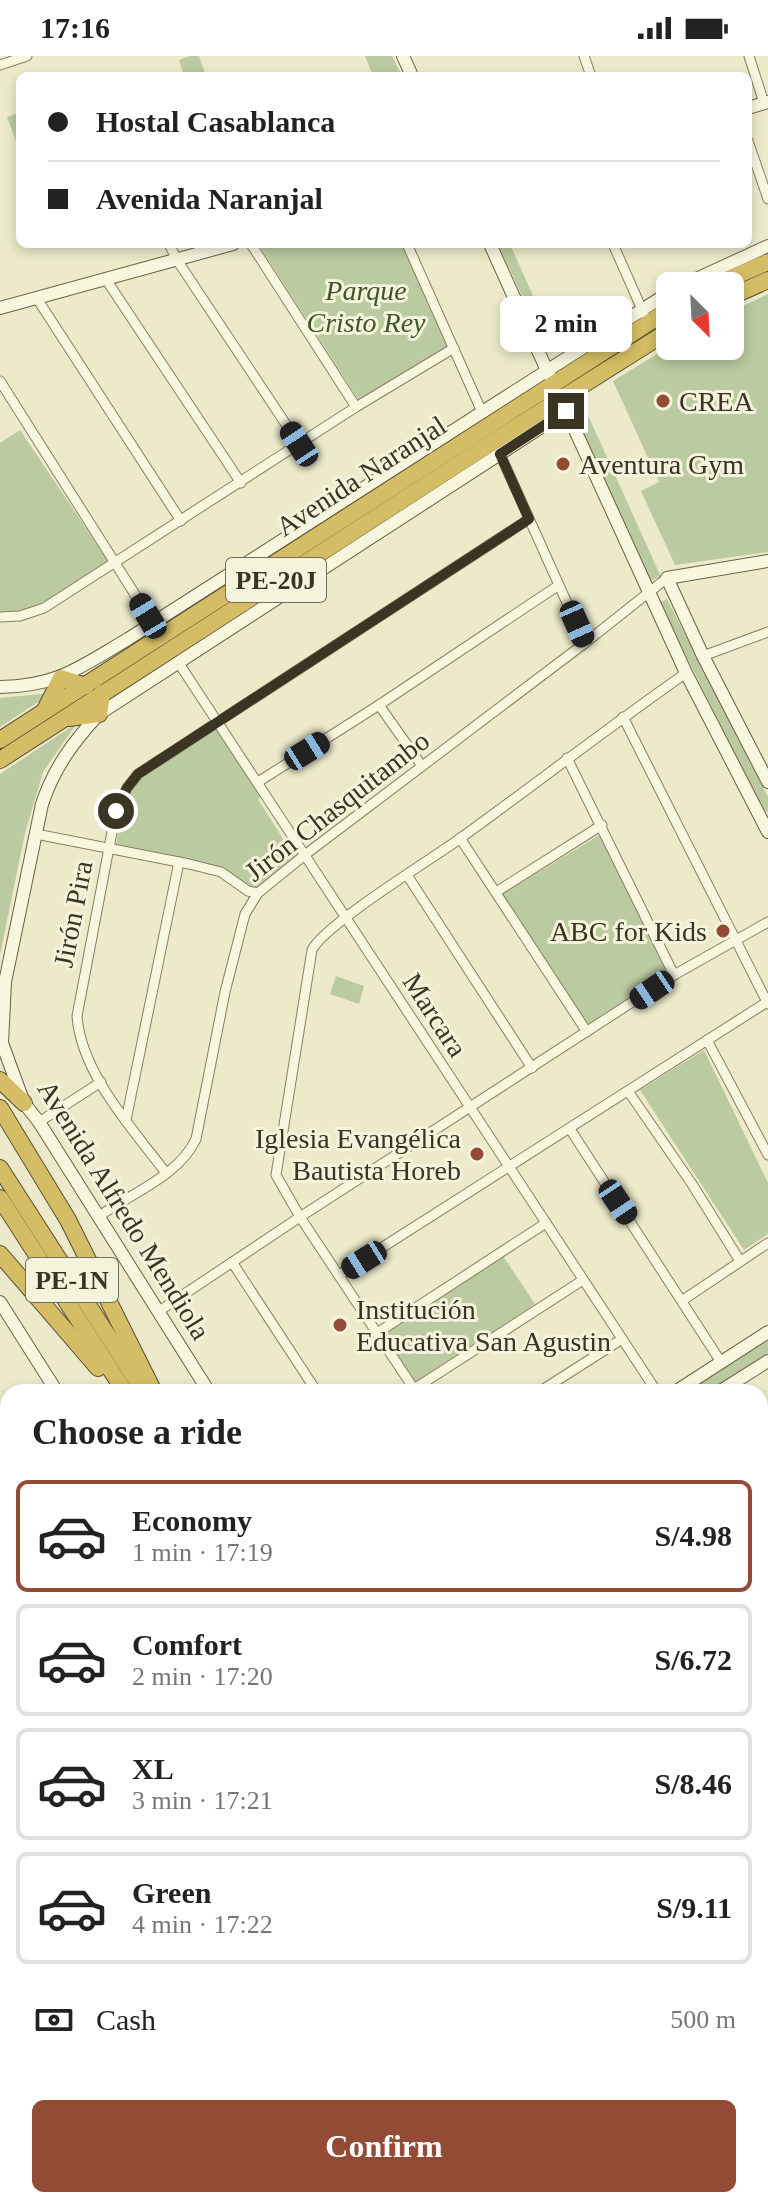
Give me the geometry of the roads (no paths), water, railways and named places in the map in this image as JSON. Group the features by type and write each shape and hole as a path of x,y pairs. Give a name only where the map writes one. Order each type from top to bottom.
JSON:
{"highway":[{"path":"744,272 768,262"},
{"path":"744,291 768,280"},
{"name":"Avenida Naranjal","path":"0,760 563,405 578,378 645,316 656,313"},
{"name":"Avenida Naranjal","path":"0,740 550,377 578,378 656,337"},
{"path":"44,712 61,678 86,686"},
{"path":"63,719 99,714 102,693"},
{"path":"0,1080 24,1103"},
{"path":"0,1108 68,1220 150,1384"},
{"name":"PE-1N","path":"0,1168 139,1384"},
{"name":"PE-1N","path":"0,1198 120,1384"},
{"path":"0,1254 111,1384"}],"main road":[{"path":"711,272 768,246"},
{"path":"0,308 219,248"},
{"path":"492,248 686,673 765,818 768,832"},
{"name":"Avenida Naranjal","path":"61,678 153,623 482,412 550,377 645,316 656,305"},
{"name":"Avenida Naranjal","path":"83,731 99,714 500,454 563,405"},
{"path":"768,561 667,578 768,782"},
{"path":"0,687 40,684 61,678"},
{"name":"Avenida Alfredo Mendiola","path":"83,731 59,761 49,781 36,834 5,982 4,1055 24,1103 204,1384"},
{"path":"0,1302 52,1384"},
{"path":"687,1384 768,1332"},
{"path":"732,1384 768,1361"}],"street":[{"path":"0,65 27,56"},
{"path":"749,56 766,102"},
{"path":"753,172 768,199"},
{"path":"171,248 299,444"},
{"path":"254,248 356,407"},
{"path":"409,248 482,412"},
{"path":"615,248 645,316"},
{"path":"105,278 241,483"},
{"path":"36,297 181,521"},
{"path":"0,617 20,616 44,608 356,407 454,348"},
{"path":"0,381 153,623"},
{"path":"500,454 585,643"},
{"name":"Jirón Pira","path":"166,1173 104,1086 82,1047 77,1016 116,811 127,788 138,774 529,519"},
{"name":"Jirón Chasquitambo","path":"98,1217 186,1159 196,1139 245,914 258,893 667,578"},
{"path":"258,782 559,585"},
{"path":"703,656 768,632"},
{"name":"Marcara","path":"178,662 652,1384"},
{"path":"411,1384 300,1217 278,1181 275,1169 312,950 321,938 346,918 686,673"},
{"path":"379,705 422,766"},
{"path":"339,1275 768,1003 623,717"},
{"path":"567,758 674,975"},
{"path":"496,892 602,825"},
{"path":"36,834 221,872 248,891 258,893"},
{"path":"460,838 587,1032"},
{"path":"126,1120 179,862"},
{"path":"407,875 532,1068"},
{"path":"159,1311 674,975 768,922"},
{"path":"707,1040 768,1155"},
{"path":"39,1122 104,1086 118,1095 133,1087"},
{"path":"628,1091 740,1261"},
{"path":"570,1129 721,1362"},
{"path":"377,1333 546,1223"},
{"path":"683,1300 768,1243"},
{"path":"232,1262 312,1384"},
{"path":"424,1384 583,1280"},
{"path":"552,1384 622,1339"}],"place":[{"name":"CREA","path":"663,401"},
{"name":"Aventura Gym","path":"563,464"},
{"name":"ABC for Kids","path":"723,931"},
{"name":"Iglesia Evangélica Bautista Horeb","path":"477,1154"},
{"name":"Institución Educativa San Agustin","path":"340,1325"}],"park label":[{"name":"Parque Cristo Rey","path":"366,306"}]}
